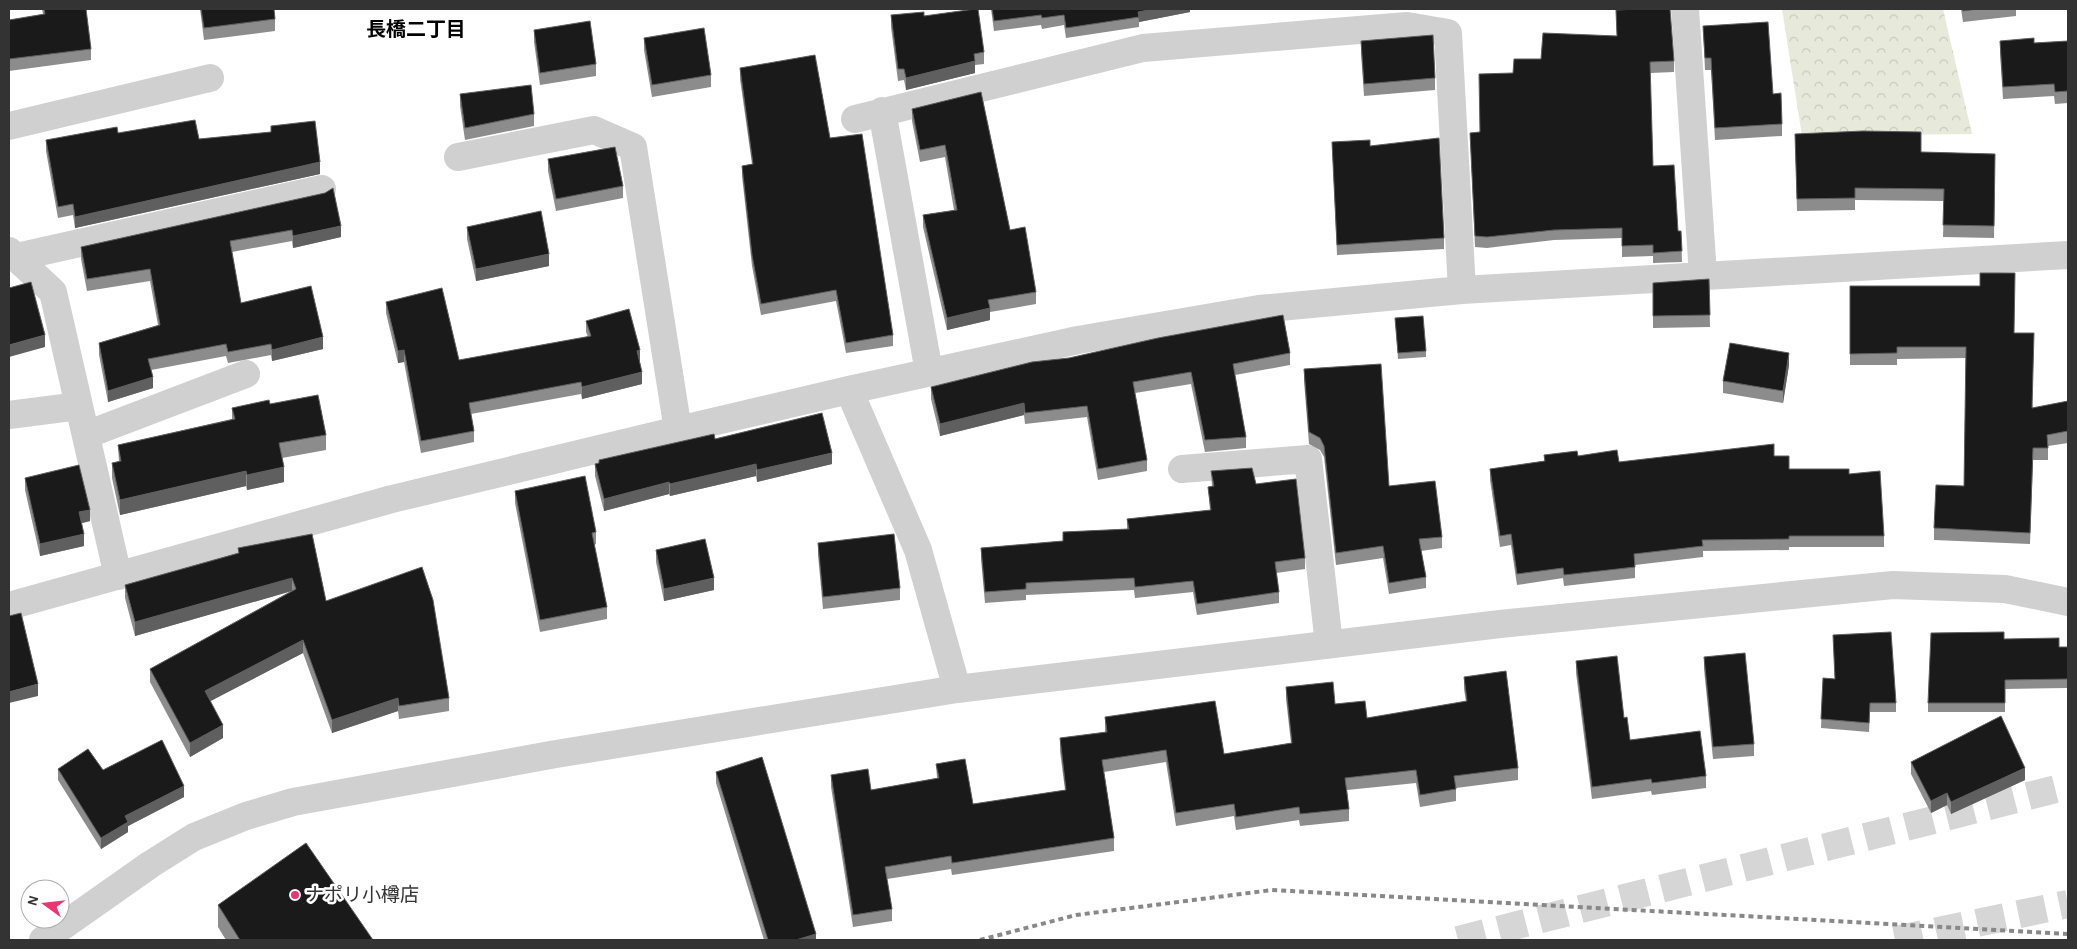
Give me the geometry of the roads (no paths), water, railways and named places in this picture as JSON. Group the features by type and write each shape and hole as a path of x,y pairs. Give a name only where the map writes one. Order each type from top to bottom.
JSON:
{"street":[{"path":"1685,9 1703,275"},
{"path":"855,118 1143,48 1407,26 1448,34 1462,290"},
{"path":"9,126 210,78"},
{"path":"882,112 929,372"},
{"path":"458,157 594,130 633,147 678,430"},
{"path":"13,254 322,190"},
{"path":"13,254 53,292 118,576"},
{"path":"9,606 392,499 678,430 1078,340 1259,308 1462,290 2068,254"},
{"path":"86,435 246,374"},
{"path":"849,390 918,550 957,689"},
{"path":"9,415 79,406"},
{"path":"1182,469 1308,459 1329,644"},
{"path":"43,940 194,837 246,816 293,802 556,754 957,689 1500,624 1893,585 2006,590 2068,602"}],"tunnel":[{"path":"1458,940 2068,786"},
{"path":"1895,940 2068,904"}],"railway":[{"path":"980,940 1076,915 1272,890 2068,934"}],"place":[{"name":"ナポリ小樽店","path":"295,895"}],"district":[{"name":"長橋二丁目","path":"416,30"}]}
